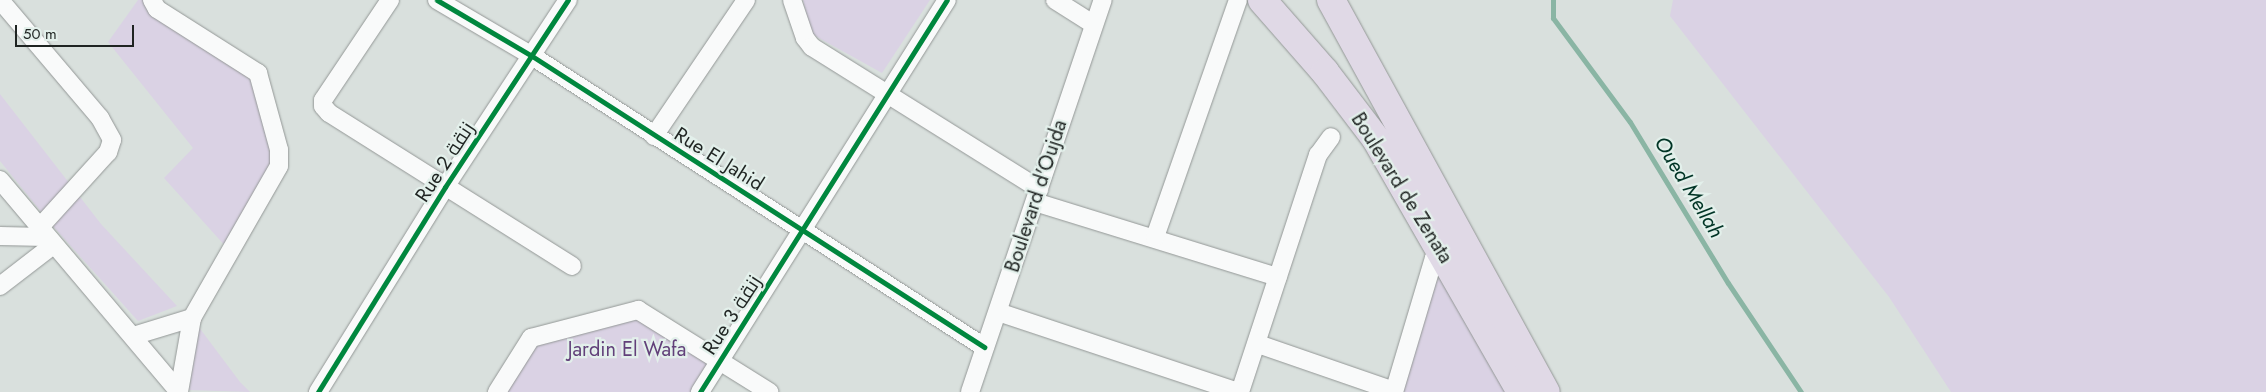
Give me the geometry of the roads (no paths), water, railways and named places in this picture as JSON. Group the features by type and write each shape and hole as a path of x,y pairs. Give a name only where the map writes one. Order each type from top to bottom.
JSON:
{"highway":[{"name":"Boulevard de Zenata","path":"1262,0 1355,111 1394,168 1521,392"},
{"name":"Boulevard de Zenata","path":"1331,0 1546,392"}],"street":[{"path":"0,0 100,118 112,140 108,152 46,237 0,286"},
{"path":"152,0 157,9 258,73 279,150 279,166 192,318 179,392"},
{"path":"390,0 323,100 323,106 329,113 572,266"},
{"name":"Rue El Jahid","path":"437,0 532,56 984,346"},
{"name":"Rue 2 زنقة","path":"318,392 445,187 568,0"},
{"path":"792,0 805,38 812,47 1036,196 1155,237 1278,276"},
{"name":"Rue 3 زنقة","path":"700,392 804,230 947,0"},
{"path":"1055,0 1093,24"},
{"name":"Boulevard d'Oujda","path":"970,392 1093,24 1103,0"},
{"path":"1155,237 1238,0"},
{"path":"654,136 742,1"},
{"path":"998,312 1240,392 1258,344 1278,276 1318,155 1331,138"},
{"path":"0,180 46,237 133,336 179,392"},
{"path":"0,236 46,237"},
{"path":"1258,344 1394,392 1434,258 1440,248"},
{"path":"497,392 531,338 638,310 719,363 769,392"},
{"path":"133,336 192,318"}],"waterway":[{"name":"Oued Mellah","path":"1553,0 1553,18 1630,122 1728,283 1801,392"}],"park label":[{"name":"Jardin El Wafa","path":"627,349"}]}
